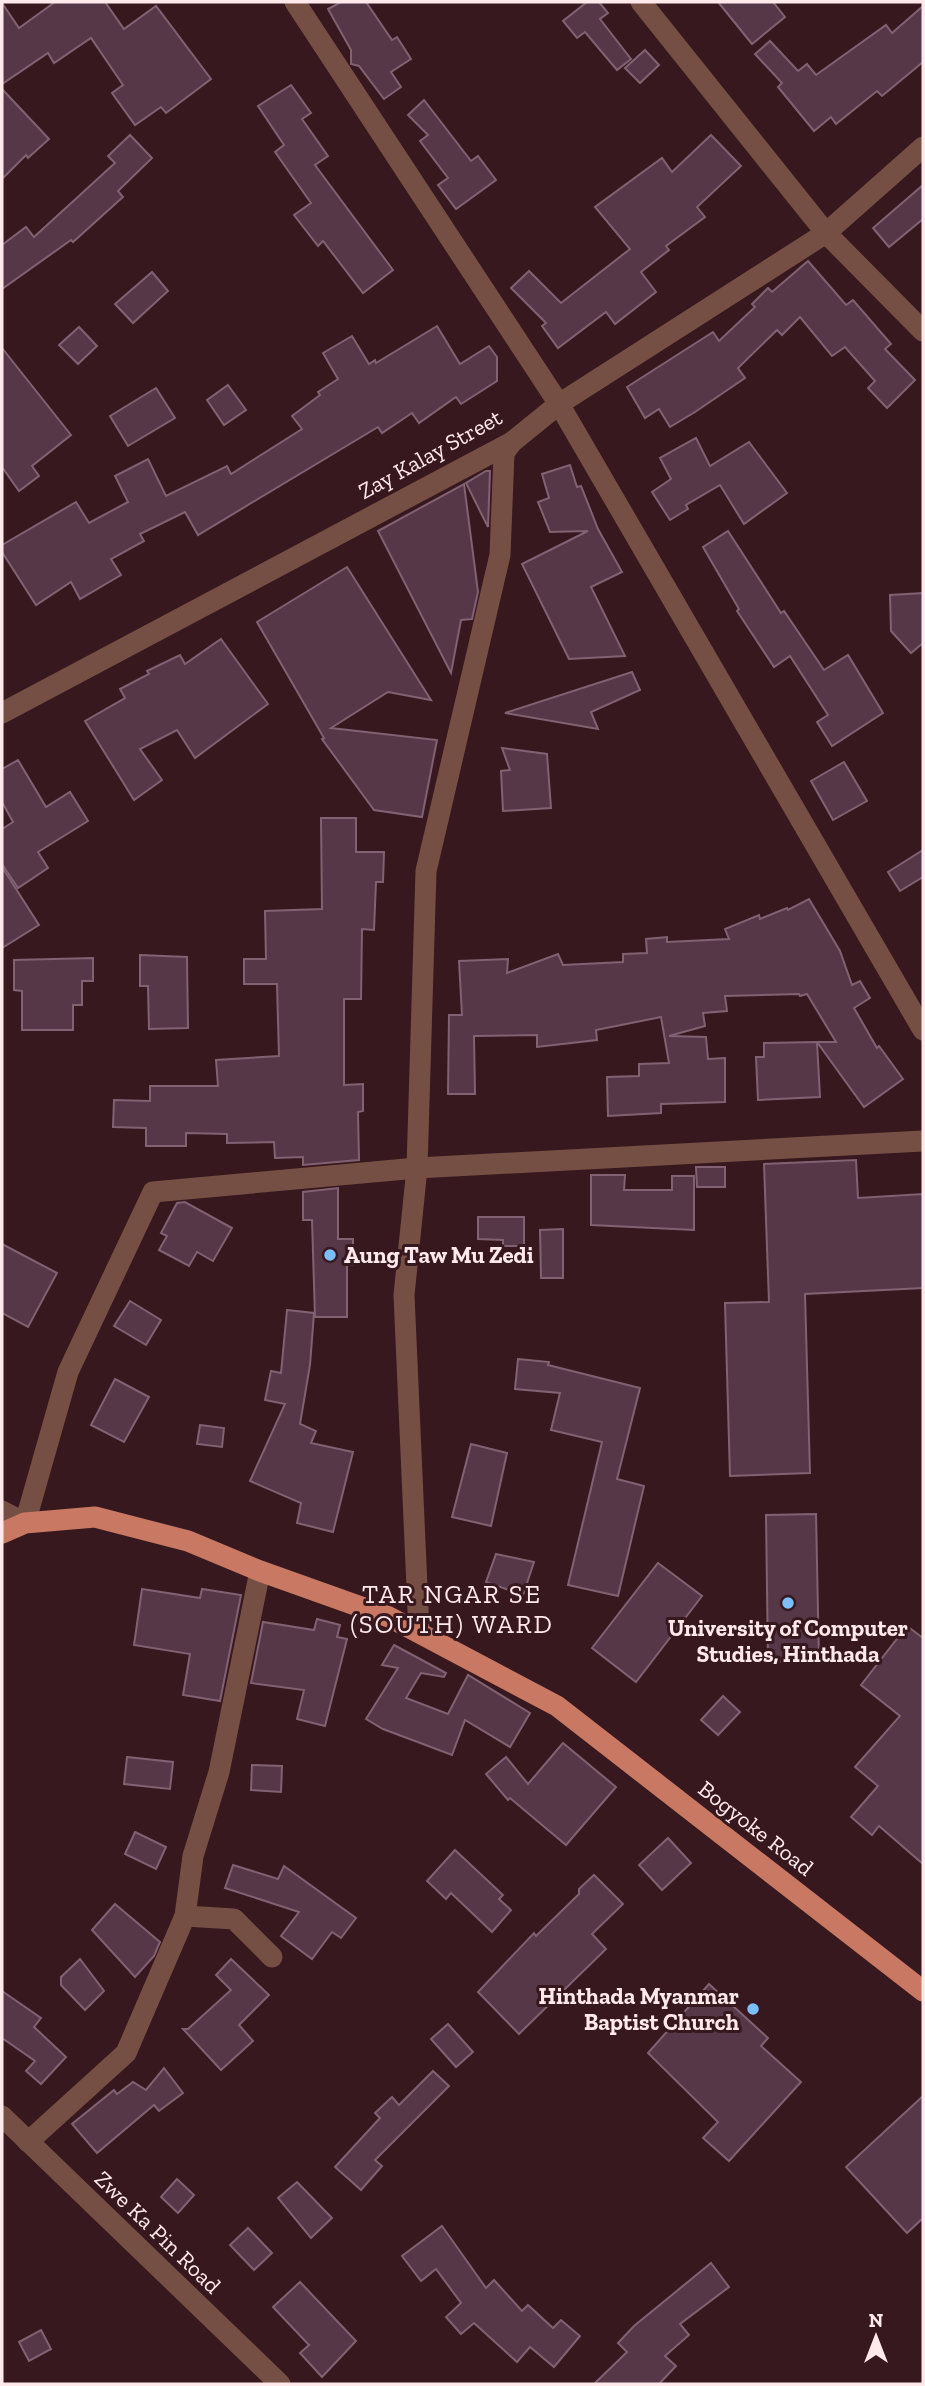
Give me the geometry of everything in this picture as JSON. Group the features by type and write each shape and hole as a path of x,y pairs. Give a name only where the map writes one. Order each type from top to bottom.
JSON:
{"main road":[{"name":"Bogyoke Road","path":"2,1533 25,1523 95,1517 188,1541 260,1571 389,1617 557,1706 923,1991"}],"street":[{"path":"295,2 559,404 923,1030"},
{"path":"641,2 826,233 923,331"},
{"name":"Zay Kalay Street","path":"2,713 512,442 559,404 826,233 923,147"},
{"path":"419,1632 404,1296 417,1168 426,871 500,555 504,453 512,442"},
{"path":"2,1511 25,1523 68,1372 153,1192 417,1168 923,1142"},
{"path":"28,2142 125,2053 185,1916 193,1856 219,1772 260,1571"},
{"path":"185,1916 234,1919 272,1956"},
{"name":"Zwe Ka Pin Road","path":"2,2116 280,2384"}],"building":[{"path":"55,2 105,2 124,29 156,6 211,79 166,113 161,107 135,125 112,93 123,85 91,38 54,63 48,53 2,84 2,3 19,28"},
{"path":"341,2 366,2 392,40 397,37 411,59 391,72 401,87 384,99 359,66 351,64 351,50 328,9"},
{"path":"587,2 599,2 608,13 600,19 631,59 617,70 585,32 577,38 563,21"},
{"path":"718,2 773,2 785,17 752,44"},
{"path":"923,6 923,62 882,96 877,91 836,124 831,117 814,131 778,87 782,83 755,54 770,41 798,71 807,64 816,75 886,25 892,33"},
{"path":"645,50 659,65 640,83 625,68"},
{"path":"291,85 311,113 302,119 328,156 315,165 393,270 363,293 323,241 318,246 294,215 311,203 275,152 284,145 258,106"},
{"path":"2,89 49,139 28,158 26,155 2,179"},
{"path":"424,100 471,161 478,156 496,180 456,209 438,185 448,178 420,141 428,135 408,115"},
{"path":"130,135 152,158 118,191 123,197 73,242 71,240 2,289 2,245 26,227 34,237 115,163 108,156"},
{"path":"711,135 741,166 697,207 705,217 666,246 669,250 641,272 656,292 615,324 606,312 558,348 542,326 546,323 511,288 529,271 561,303 630,249 595,207 662,158 672,172"},
{"path":"923,185 923,219 889,247 873,228"},
{"path":"808,261 846,305 853,300 891,344 885,349 915,380 887,408 868,388 875,381 845,347 832,356 800,317 782,335 777,330 738,368 745,378 695,412 670,427 659,409 645,418 627,387 713,332 719,341 755,307 752,304 768,288 772,292"},
{"path":"152,272 168,291 133,323 115,304"},
{"path":"437,326 460,364 489,346 497,357 497,381 461,404 456,397 419,423 412,413 382,433 378,427 198,535 185,512 140,534 144,541 111,559 121,575 80,599 71,582 36,605 2,552 2,545 76,502 89,523 128,502 115,476 148,459 166,496 227,466 231,474 302,429 292,416 320,395 318,392 338,379 323,353 352,336 369,364 375,360 376,363"},
{"path":"79,327 97,346 78,364 59,345"},
{"path":"2,348 71,435 32,466 39,476 19,491 2,467"},
{"path":"228,385 246,410 224,425 207,400"},
{"path":"156,388 175,418 128,446 110,416"},
{"path":"696,438 710,466 749,442 787,493 744,524 720,485 686,505 688,509 670,520 652,492 671,479 660,458"},
{"path":"570,465 577,487 581,486 598,529 622,572 591,587 625,656 569,659 522,564 588,531 550,532 538,502 549,498 542,474"},
{"path":"490,471 488,527 466,483"},
{"path":"464,484 478,592 472,619 461,620 451,673 378,531"},
{"path":"728,531 781,613 784,611 824,670 848,655 883,713 832,746 817,722 828,715 790,656 774,667 737,611 739,609 703,547"},
{"path":"347,567 431,700 388,692 331,728 437,740 422,817 374,810 322,739 324,738 257,622"},
{"path":"923,593 923,643 911,653 891,631 890,595"},
{"path":"221,639 268,704 195,758 177,730 140,749 162,780 134,800 85,721 125,698 120,689 149,674 147,671 180,655 185,664"},
{"path":"632,672 640,690 591,712 598,729 505,713"},
{"path":"502,748 547,754 551,808 503,811 501,771 510,770"},
{"path":"18,760 46,807 70,792 88,821 38,852 48,868 18,888 2,864 2,829 13,822 2,802 2,769"},
{"path":"844,762 867,801 833,820 811,781"},
{"path":"321,818 356,818 356,852 384,852 383,882 376,882 374,930 362,929 361,999 344,999 344,1085 363,1084 363,1111 358,1112 359,1160 303,1165 303,1157 275,1158 274,1142 227,1143 227,1134 186,1133 186,1146 146,1146 146,1128 113,1127 114,1100 150,1101 150,1086 218,1086 216,1060 279,1056 277,984 244,984 244,959 266,959 265,911 322,909"},
{"path":"923,850 923,877 900,891 888,872"},
{"path":"2,867 39,925 2,948"},
{"path":"809,899 840,951 852,985 860,981 870,998 854,1008 877,1048 879,1046 903,1079 864,1107 817,1042 836,1042 807,994 725,996 727,1011 703,1013 705,1026 669,1036 706,1037 708,1059 725,1058 725,1102 661,1104 661,1113 608,1116 607,1077 639,1076 639,1064 669,1063 661,1017 596,1030 597,1040 537,1047 537,1035 474,1036 475,1094 448,1094 449,1015 462,1015 459,961 508,959 507,973 558,954 563,965 623,962 623,954 647,953 646,939 667,937 667,942 729,939 725,929 759,915 760,919 787,908 788,910"},
{"path":"140,955 187,957 188,1028 149,1029 148,986 140,986"},
{"path":"93,958 93,981 82,981 82,1005 73,1005 73,1030 22,1030 22,991 14,990 14,960"},
{"path":"817,1042 820,1097 758,1100 756,1057 764,1057 764,1043"},
{"path":"856,1160 858,1198 923,1194 923,1288 805,1294 810,1473 730,1476 725,1303 769,1302 764,1164"},
{"path":"696,1167 725,1167 725,1187 697,1187"},
{"path":"591,1175 625,1175 624,1190 672,1190 672,1176 694,1176 694,1230 591,1225"},
{"path":"338,1188 338,1239 353,1239 353,1265 347,1265 347,1317 315,1317 312,1220 303,1220 303,1192"},
{"path":"185,1202 232,1228 213,1261 197,1252 189,1266 159,1250 167,1236 161,1233 177,1203"},
{"path":"478,1217 524,1217 524,1246 503,1246 503,1240 478,1239"},
{"path":"563,1229 563,1278 541,1278 540,1230"},
{"path":"2,1244 57,1273 28,1327 2,1313"},
{"path":"130,1301 161,1320 146,1345 114,1326"},
{"path":"287,1310 314,1313 310,1365 300,1424 316,1431 311,1443 353,1452 333,1532 297,1523 301,1503 250,1481 285,1404 265,1400 271,1371 281,1373"},
{"path":"518,1359 549,1362 548,1365 640,1388 617,1479 644,1486 618,1596 568,1585 602,1442 551,1430 560,1393 515,1389"},
{"path":"115,1379 149,1397 124,1442 91,1425"},
{"path":"200,1425 224,1428 222,1447 197,1444"},
{"path":"471,1444 507,1453 491,1526 452,1517"},
{"path":"816,1514 819,1661 768,1662 766,1515"},
{"path":"496,1554 534,1562 523,1595 486,1582"},
{"path":"658,1563 702,1596 636,1682 592,1648"},
{"path":"142,1589 200,1598 202,1589 241,1595 220,1701 183,1695 190,1654 134,1645"},
{"path":"317,1619 340,1625 337,1637 347,1639 325,1726 297,1719 304,1690 251,1683 263,1622 314,1630"},
{"path":"907,1626 923,1638 923,1864 879,1826 872,1835 851,1817 878,1786 855,1767 900,1716 861,1685"},
{"path":"394,1645 446,1673 444,1677 421,1673 406,1698 448,1714 468,1675 530,1713 510,1747 465,1720 452,1755 383,1729 366,1719 398,1668 382,1665"},
{"path":"723,1696 740,1712 718,1735 701,1720"},
{"path":"563,1743 616,1787 566,1845 510,1798 508,1800 486,1774 506,1757 528,1784"},
{"path":"127,1757 173,1762 170,1789 124,1784"},
{"path":"252,1765 282,1766 281,1792 251,1790"},
{"path":"135,1832 166,1847 156,1869 125,1854"},
{"path":"668,1838 691,1863 662,1890 639,1865"},
{"path":"455,1850 503,1895 499,1899 511,1910 492,1932 451,1893 446,1899 427,1881"},
{"path":"233,1865 278,1879 284,1866 356,1918 341,1938 332,1932 312,1959 281,1936 299,1912 225,1888"},
{"path":"594,1875 623,1904 592,1934 606,1949 519,2034 478,1992 534,1933 536,1936 579,1894 579,1889"},
{"path":"115,1904 160,1942 154,1956 135,1977 92,1930"},
{"path":"80,1959 104,1991 85,2010 61,1985 61,1977"},
{"path":"231,1959 269,1995 239,2025 253,2041 221,2070 183,2029 188,2029 231,1990 216,1975"},
{"path":"709,1984 768,2038 761,2046 801,2082 729,2161 703,2138 718,2122 648,2053"},
{"path":"2,1991 41,2018 34,2027 66,2057 41,2084 26,2071 35,2061 2,2038"},
{"path":"448,2024 473,2052 456,2067 431,2039"},
{"path":"164,2068 183,2093 159,2111 154,2105 97,2153 72,2124 114,2090 117,2094 133,2082 146,2090"},
{"path":"433,2071 449,2086 375,2160 382,2166 361,2190 335,2167 380,2118 375,2113 392,2097 399,2105"},
{"path":"923,2096 923,2218 907,2233 846,2167"},
{"path":"177,2179 194,2195 178,2213 161,2197"},
{"path":"297,2182 332,2218 311,2238 278,2198"},
{"path":"442,2226 486,2288 494,2280 522,2311 528,2305 553,2328 561,2320 580,2336 554,2367 530,2347 517,2362 474,2323 461,2334 446,2317 461,2303 436,2269 421,2281 402,2256"},
{"path":"248,2228 272,2253 254,2270 230,2245"},
{"path":"711,2263 729,2287 680,2324 689,2335 665,2356 676,2366 659,2384 594,2384 627,2352 618,2343 634,2326"},
{"path":"300,2282 356,2341 322,2377 300,2353 309,2345 273,2307"},
{"path":"41,2330 51,2349 29,2361 19,2342"}],"place":[{"name":"Aung Taw Mu Zedi","path":"330,1255"},
{"name":"University of Computer Studies, Hinthada","path":"788,1603"},
{"name":"Hinthada Myanmar Baptist Church","path":"753,2009"}],"district":[{"name":"TAR NGAR SE (SOUTH) WARD","path":"452,1609"}]}
